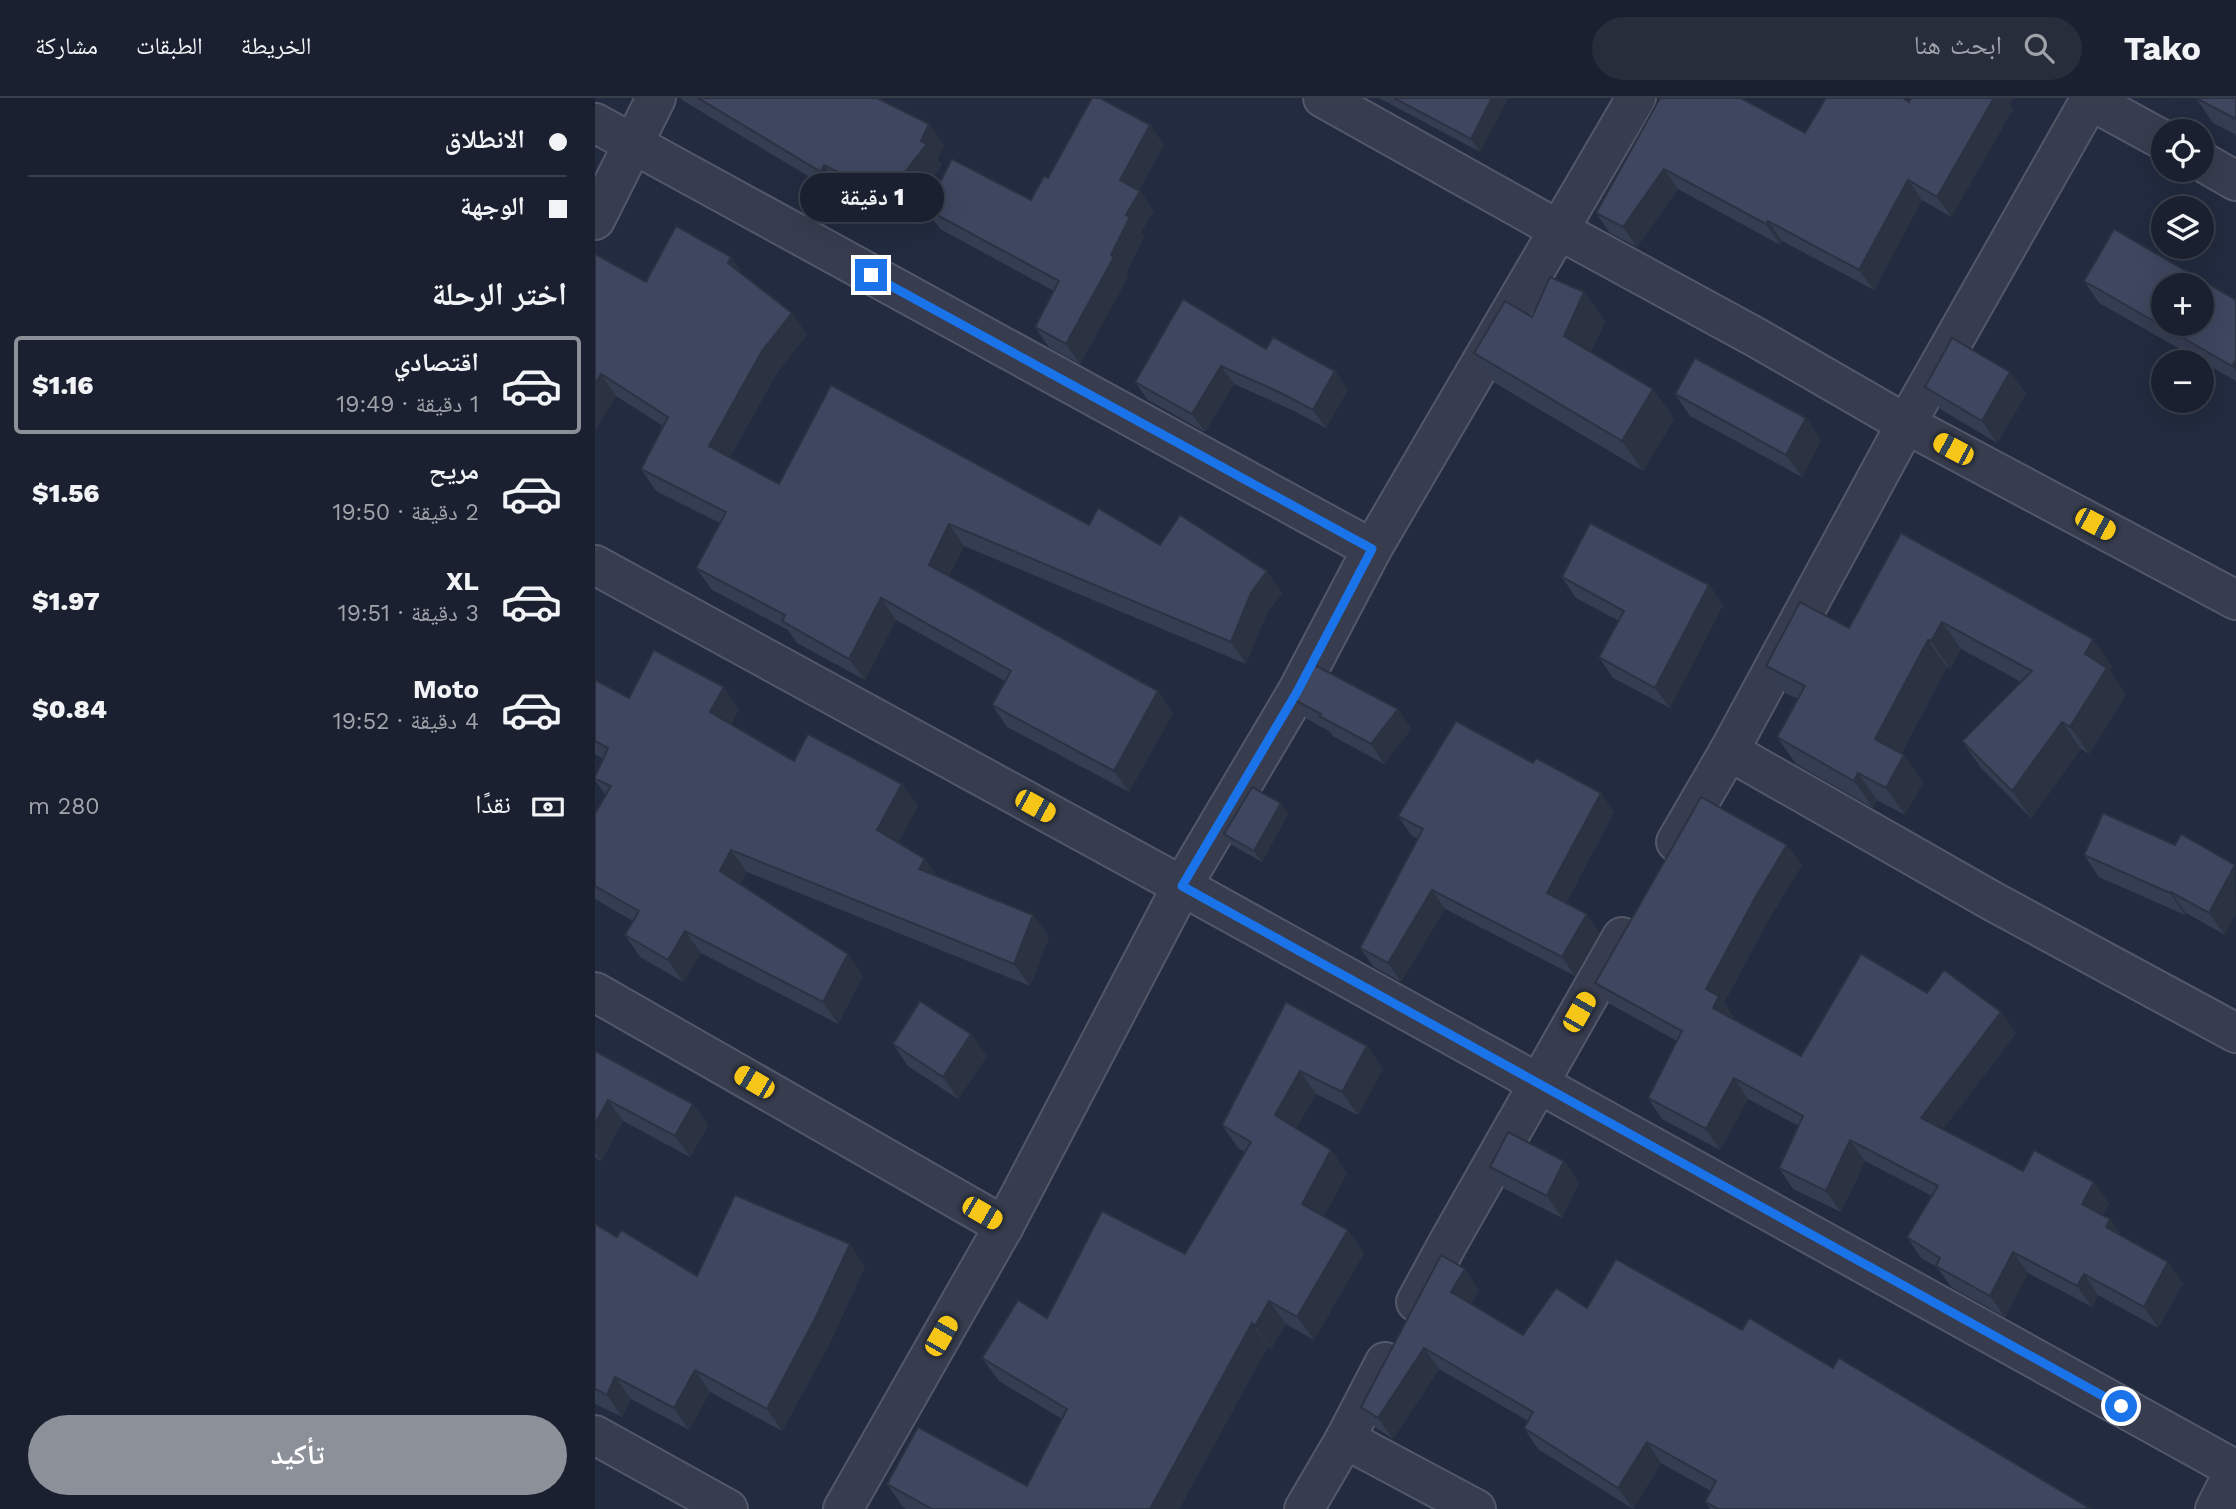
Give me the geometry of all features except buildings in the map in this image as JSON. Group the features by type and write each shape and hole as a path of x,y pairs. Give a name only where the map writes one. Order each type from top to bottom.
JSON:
{"street":[{"path":"595,219 656,98"},
{"path":"1323,98 1757,338 1906,424 2236,600"},
{"path":"843,1509 1004,1226 1182,886 1297,692 1372,549 1636,98"},
{"path":"1661,870 1729,751 1906,424 2090,99 2151,133"},
{"path":"595,123 1372,549"},
{"path":"2214,169 2236,180"},
{"path":"595,565 2236,1469 2215,1509"},
{"path":"1729,751 1994,902 2236,1033"},
{"path":"1304,1509 1345,1439 1448,1243 1640,905"},
{"path":"595,992 1004,1226"},
{"path":"595,1435 728,1509"},
{"path":"1345,1439 1476,1509"}],"route":[{"path":"871,275 1372,549 1297,692 1182,886 2121,1406"}]}
